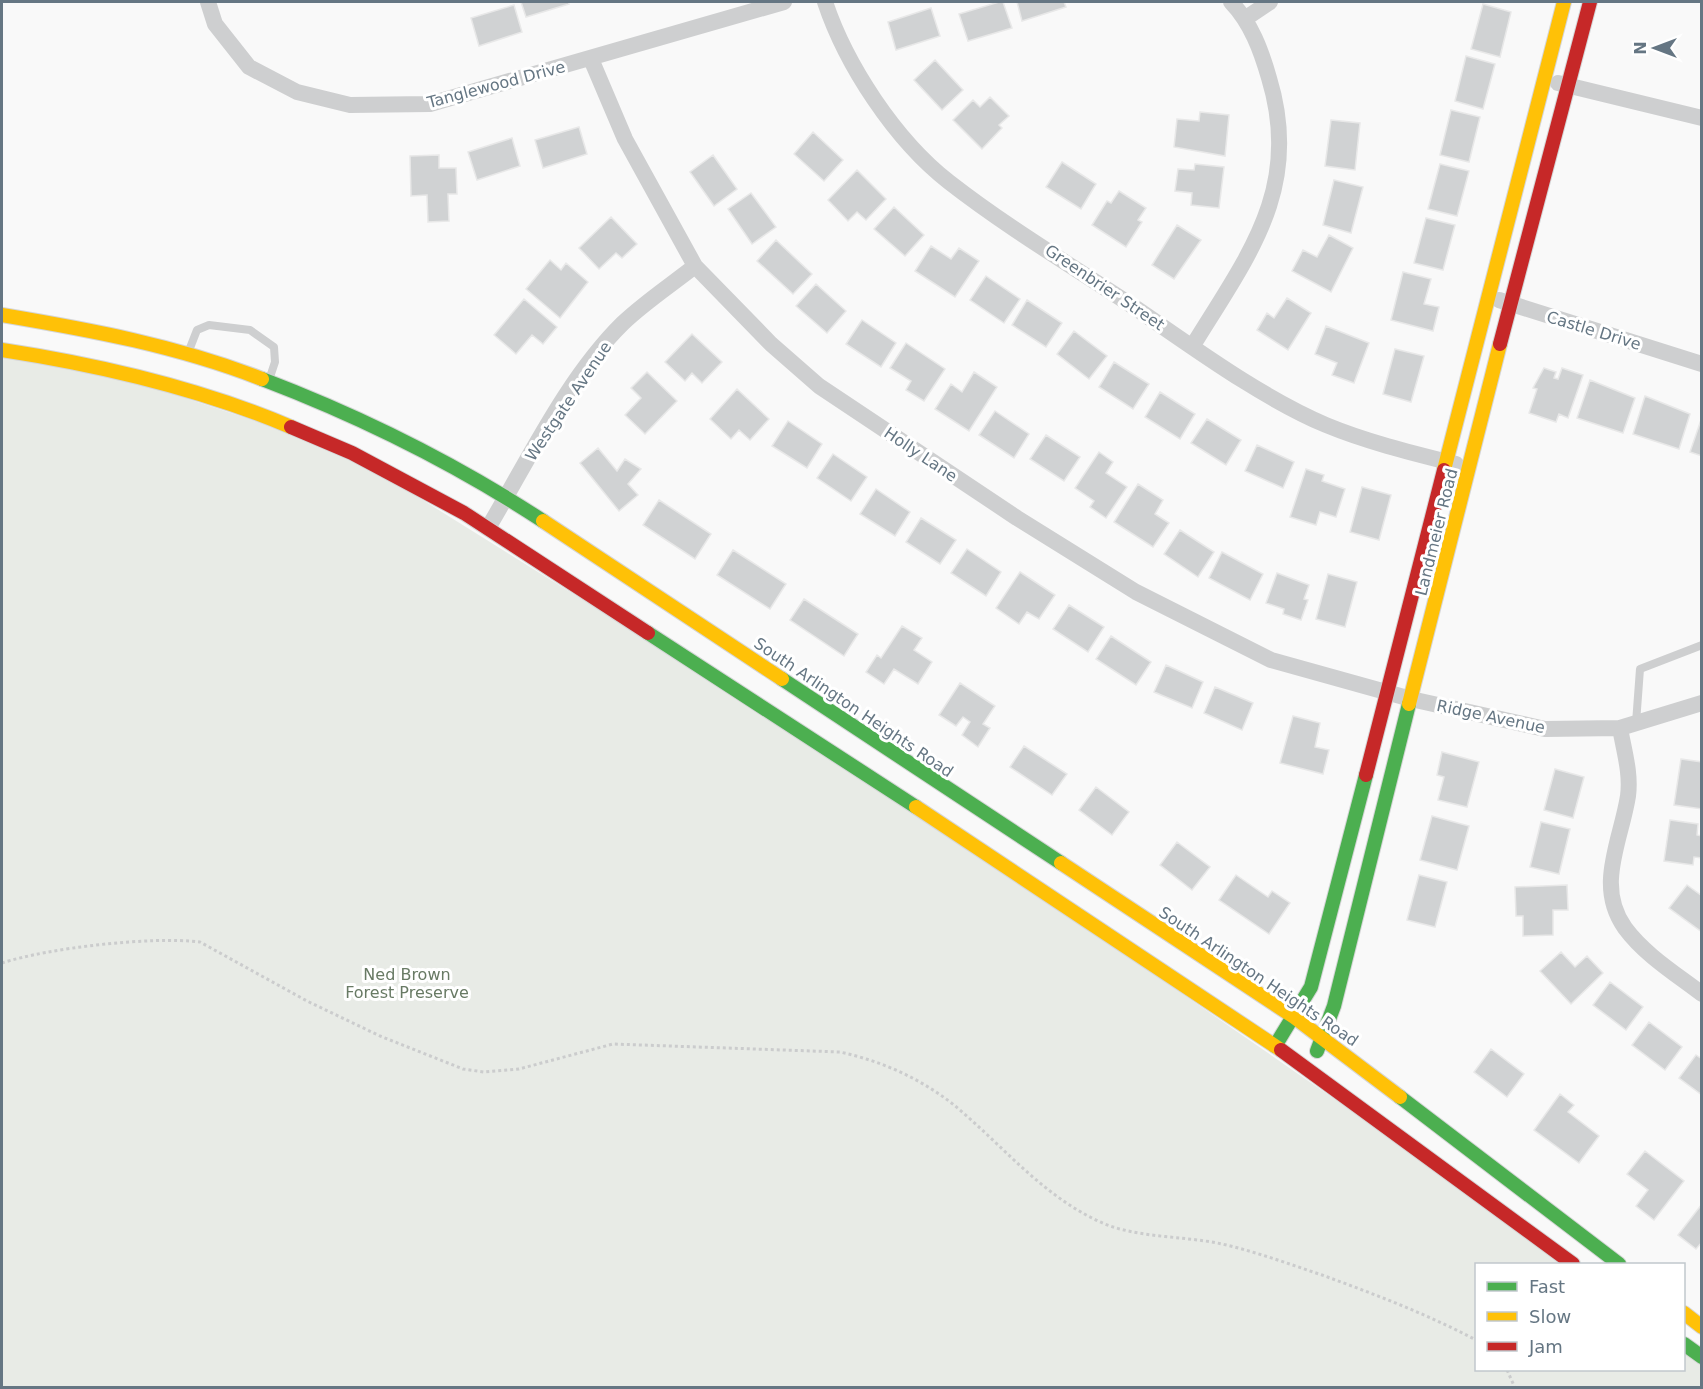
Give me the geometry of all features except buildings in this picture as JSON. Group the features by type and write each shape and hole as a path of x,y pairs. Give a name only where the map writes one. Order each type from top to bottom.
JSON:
{"main road":[{"name":"Landmeier Road","path":"1275,1046 1311,987 1563,2"},
{"name":"Landmeier Road","path":"1308,1068 1323,1038 1334,1006 1510,303 1590,2"},
{"name":"South Arlington Heights Road","path":"2,315 111,333 227,364 333,406 507,497 1294,1017 1618,1263"},
{"path":"2,350 66,360 199,393 275,420 352,453 488,528 1098,927 1308,1068 1572,1263"},
{"path":"1685,1315 1701,1327"},
{"path":"1685,1345 1701,1357"}],"street":[{"name":"Tanglewood Drive","path":"208,2 215,24 249,67 297,92 350,105 430,104 784,2"},
{"name":"Greenbrier Street","path":"825,2 834,30 861,81 900,133 948,181 1192,346 1271,396 1324,424 1469,467"},
{"path":"1192,346 1253,247 1269,213 1276,187 1280,150 1276,105 1264,61 1246,18 1231,2"},
{"path":"1246,18 1270,2"},
{"name":"Holly Lane","path":"591,59 625,139 695,266 771,344 819,386 1027,524 1136,592 1248,650 1297,668 1386,693"},
{"path":"1542,79 1701,118"},
{"name":"Westgate Avenue","path":"488,528 552,419 609,338 624,321 695,266"},
{"name":"Castle Drive","path":"1486,297 1701,364"},
{"name":"Ridge Avenue","path":"1386,693 1545,729 1628,726 1701,703"},
{"path":"1628,726 1628,797 1611,867 1612,900 1625,928 1646,951 1701,994"}],"lane":[{"path":"188,354 197,330 209,324 250,330 274,347 275,363 269,381"},
{"path":"1628,726 1640,669 1701,645"}],"path":[{"path":"2,963 20,957 99,946 182,940 200,942 307,1001 380,1036 463,1070 484,1072 519,1069 613,1044 840,1052 875,1060 897,1070 952,1104 1053,1194 1095,1221 1136,1232 1221,1244 1267,1255 1356,1287 1475,1340"},
{"path":"1507,1371 1515,1388"}],"green space":[{"name":"Ned Brown Forest Preserve","path":"2,350 72,361 341,449 892,793 1572,1263 1475,1263 1475,1371 1685,1371 1685,1345 1701,1358 1701,1387 2,1387"}],"traffic: fast":[{"path":"262,379 406,442 476,480 543,521"},
{"path":"648,633 916,807"},
{"path":"782,679 1061,863"},
{"path":"1317,1051 1334,1006 1409,704"},
{"path":"1275,1046 1311,987 1366,775"},
{"path":"1400,1097 1618,1263"},
{"path":"1685,1345 1702,1357"}],"traffic: slow":[{"path":"1444,470 1564,2"},
{"path":"2,315 101,333 166,348 262,379"},
{"path":"1409,704 1500,344"},
{"path":"2,350 76,363 185,389 291,427"},
{"path":"543,521 782,679"},
{"path":"916,807 1281,1050"},
{"path":"1061,863 1294,1017 1400,1097"},
{"path":"1685,1314 1702,1327"}],"traffic: jam":[{"path":"1500,344 1590,2"},
{"path":"291,427 352,453 464,513 648,633"},
{"path":"1366,775 1444,470"},
{"path":"1281,1050 1572,1263"}]}
